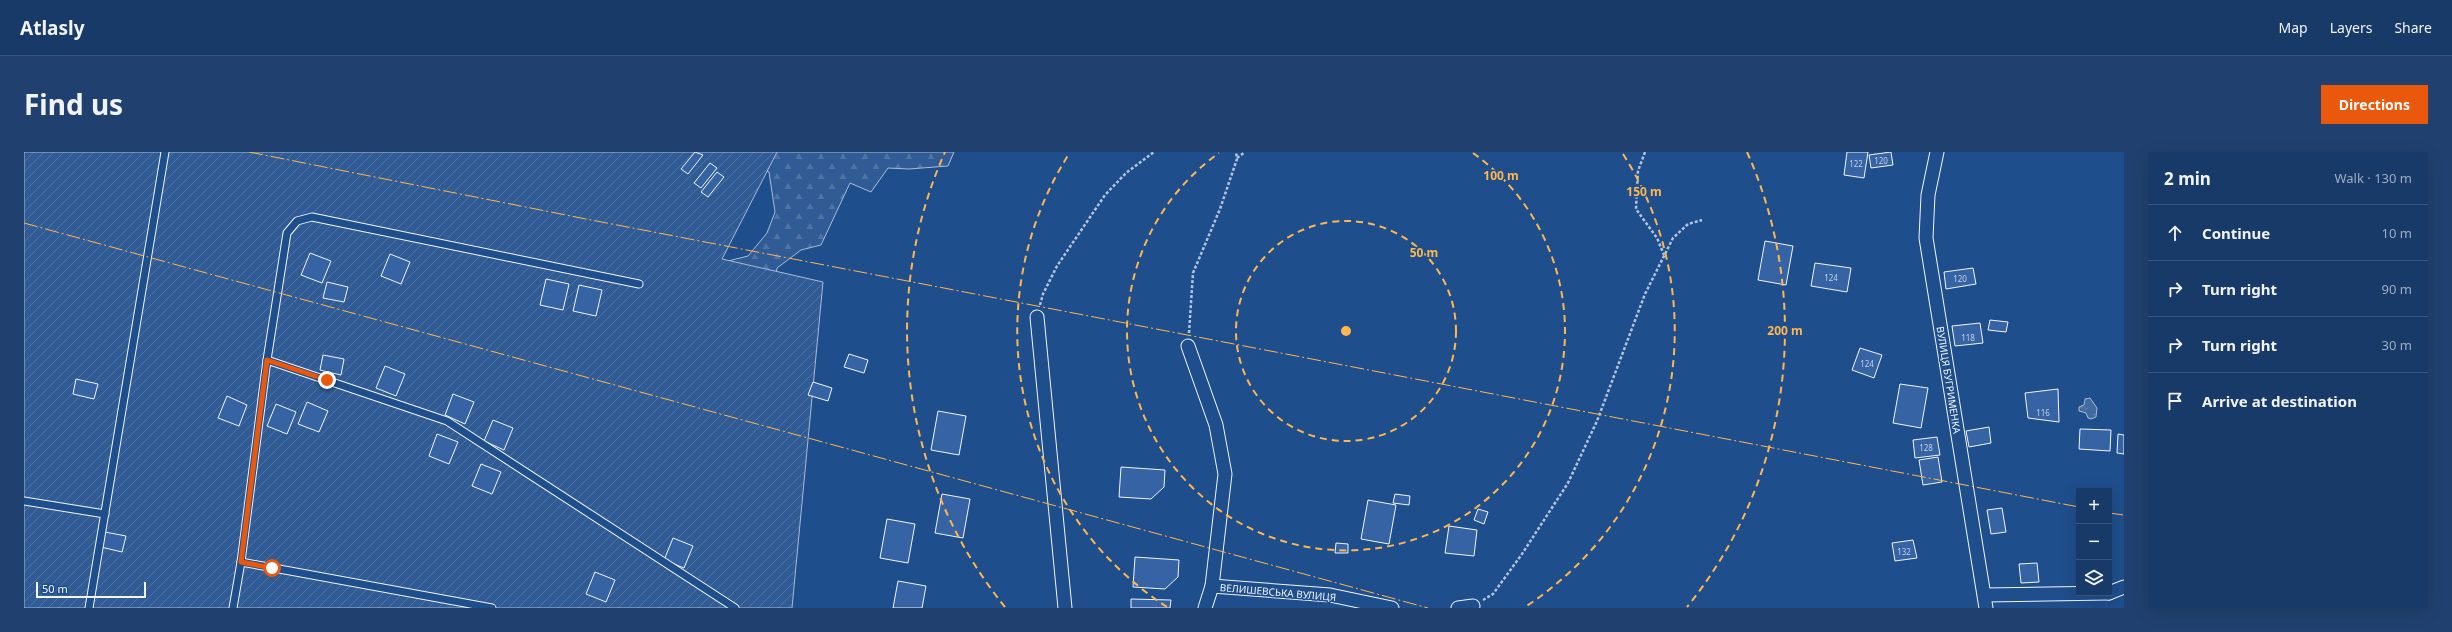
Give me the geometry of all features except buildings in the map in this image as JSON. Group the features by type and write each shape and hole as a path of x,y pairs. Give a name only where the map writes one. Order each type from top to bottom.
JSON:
{"street":[{"name":"ВУЛИЦЯ БУГРИМЕНКА","path":"1937,152 1928,195 1926,238 1986,602"},
{"path":"1037,317 1066,608"},
{"path":"1188,346 1216,425 1224,474 1212,586 1205,608"},
{"name":"ВЕЛИШЕВСЬКА ВУЛИЦЯ","path":"1212,586 1330,595 1392,608"},
{"path":"2112,592 2124,587"},
{"path":"1986,602 2076,595"},
{"path":"1458,608 1473,606"}],"lane":[{"path":"89,608 165,152"},
{"path":"233,608 241,562 267,360 287,233 297,221 312,218 639,284"},
{"path":"267,360 447,421 735,608"},
{"path":"24,501 105,514"},
{"path":"241,562 492,608"}],"path":[{"path":"1037,317 1043,294 1057,266 1105,195 1126,173 1154,152"},
{"path":"1188,346 1193,273 1220,209 1237,159 1236,152"},
{"path":"1237,159 1245,152"},
{"path":"1645,152 1638,171 1636,209 1657,238 1664,255"},
{"path":"1473,606 1492,594 1522,554 1568,483 1597,421 1645,294 1664,255 1673,238 1688,224 1702,220"}],"green space":[{"path":"24,152 777,152 722,259 823,282 792,608 24,608"},
{"path":"731,152 954,152 948,166 909,169 888,168 871,192 850,183 821,245 801,250 777,268 770,314 720,263 748,256 767,233 775,212 769,172 739,161"}],"water":[{"path":"2090,398 2097,408 2096,417 2091,419 2088,418 2086,413 2079,411 2079,407 2084,405 2085,399"}],"power":[{"path":"249,152 586,219 2076,506"},
{"path":"24,223 1428,608"},
{"path":"2112,513 2124,515"}],"route":[{"path":"272,568 241,562 267,360 327,380"}]}
